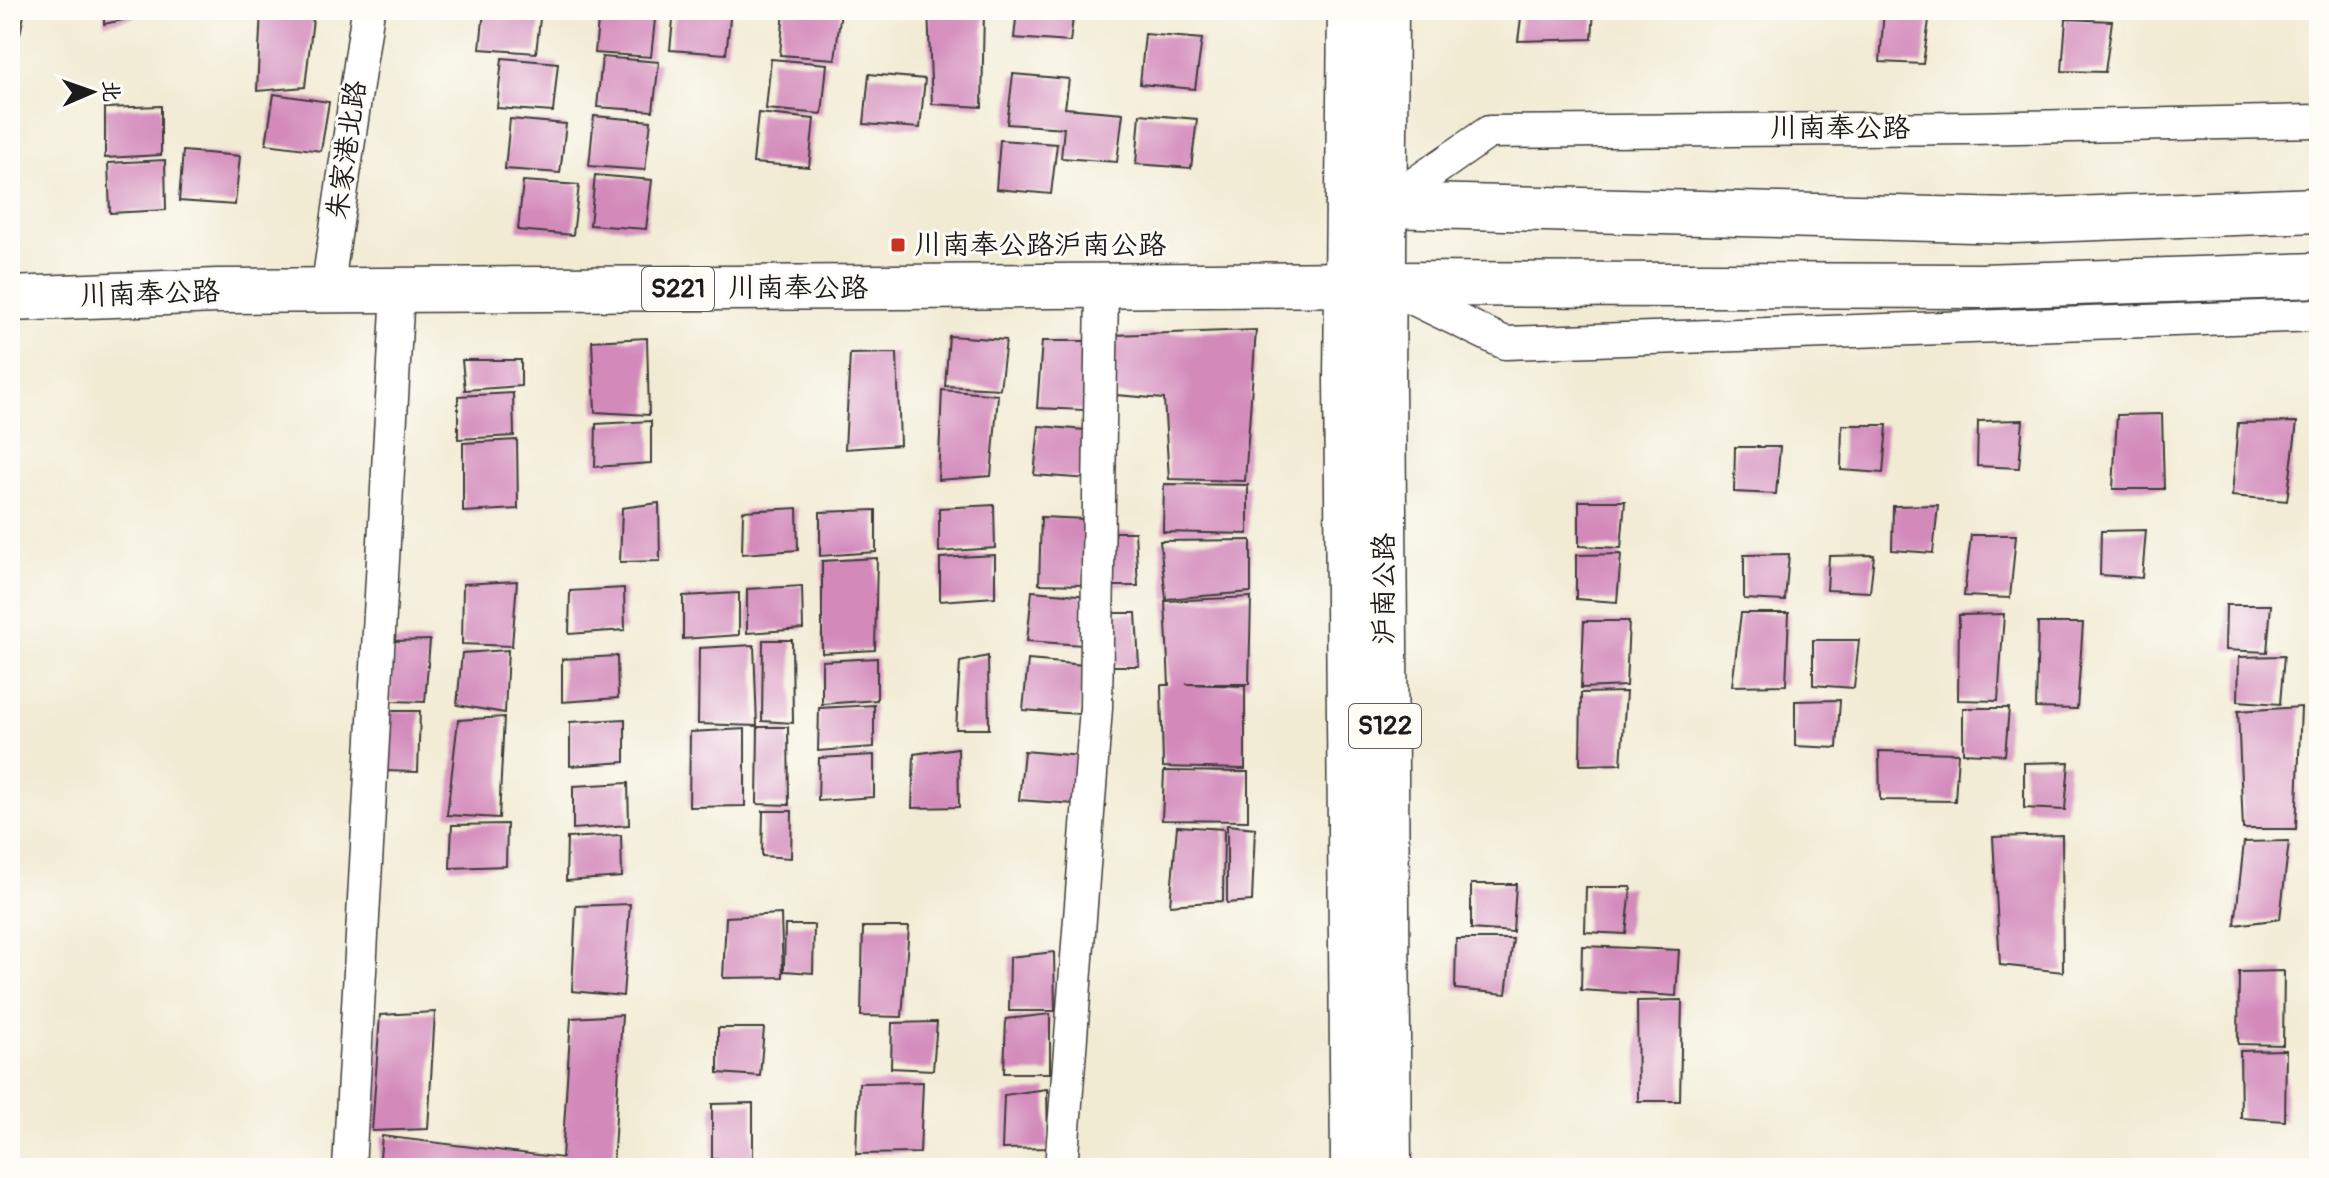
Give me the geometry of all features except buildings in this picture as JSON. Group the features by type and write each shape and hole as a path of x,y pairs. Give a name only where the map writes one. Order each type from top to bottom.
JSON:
{"main road":[{"name":"沪南公路","path":"1350,10 1365,284 1389,1168"},
{"name":"沪南公路","path":"1353,1168 1365,284 1384,205 1386,10"},
{"path":"1384,205 2013,221 2319,210"},
{"path":"1365,284 1982,286 2319,275"},
{"name":"川南奉公路","path":"10,299 217,291 1365,284"}],"street":[{"name":"朱家港北路","path":"327,291 368,10"},
{"name":"川南奉公路","path":"1384,205 1489,132 1987,128 2319,121"},
{"name":"川南奉公路","path":"1365,284 1505,343 2319,315"},
{"path":"1061,1168 1096,708 1102,287"},
{"path":"349,1168 398,291"}],"place":[{"name":"川南奉公路沪南公路","path":"898,245"}]}
